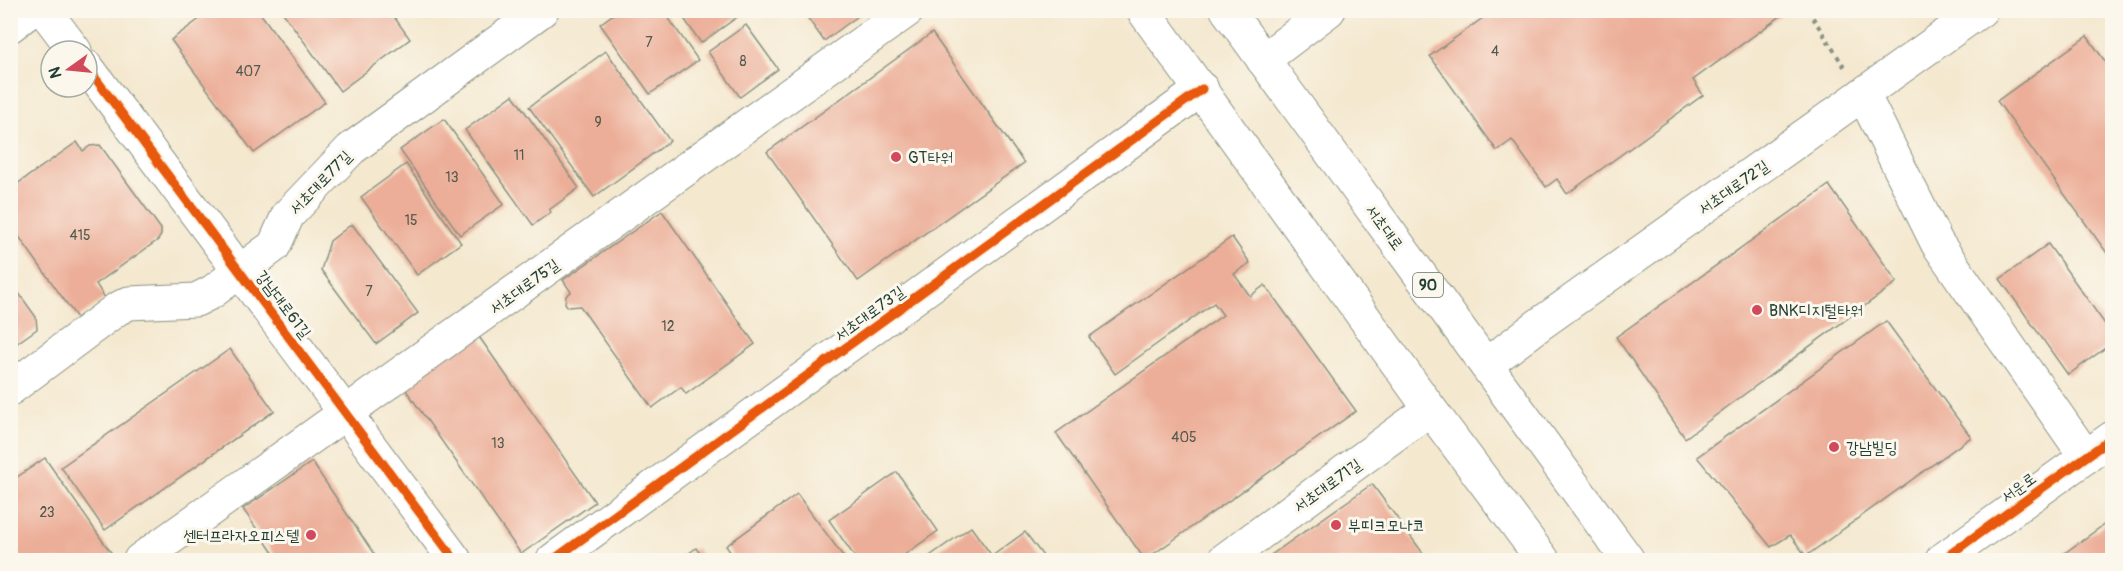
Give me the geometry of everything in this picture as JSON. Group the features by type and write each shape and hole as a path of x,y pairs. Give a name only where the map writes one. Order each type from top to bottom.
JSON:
{"street":[{"path":"10,26 31,10"},
{"path":"44,10 66,39"},
{"name":"서초대로77길","path":"10,389 117,309 129,303 196,300 212,292 273,246 288,215 351,148 542,10"},
{"name":"서초대로75길","path":"140,561 908,10"},
{"path":"1143,10 1543,561"},
{"name":"서초대로","path":"1227,10 1628,561"},
{"path":"1263,60 1329,10"},
{"name":"서초대로72길","path":"1486,364 1981,10"},
{"name":"강남대로61길","path":"99,83 455,561"},
{"name":"서초대로73길","path":"553,561 1202,90"},
{"path":"1863,94 1937,243 2086,457"},
{"name":"서초대로71길","path":"1224,561 1431,409"},
{"name":"서운로","path":"1942,561 2112,438"}],"path":[{"path":"1808,10 1863,94"}],"building":[{"path":"212,10 258,10 325,102 254,153 171,40"},
{"path":"281,10 389,10 410,39 340,91"},
{"path":"619,10 663,10 698,60 650,94 600,24"},
{"path":"678,10 737,10 740,15 701,43"},
{"path":"802,10 866,10 824,41"},
{"path":"1494,10 1789,10 1693,80 1703,95 1567,194 1557,179 1546,187 1512,140 1497,151 1430,56"},
{"path":"746,25 778,69 740,97 708,52"},
{"name":"GT타워","path":"932,33 1024,163 858,281 767,152"},
{"path":"2087,36 2112,71 2112,260 1997,101"},
{"path":"606,51 670,141 594,197 529,107"},
{"path":"513,95 579,188 533,225 465,130"},
{"path":"444,119 504,204 460,235 400,150"},
{"path":"77,142 83,151 90,146 100,145 161,229 161,235 158,240 96,284 105,298 77,318 10,224 10,189"},
{"path":"406,164 461,243 417,275 361,197"},
{"name":"BNK디지털타워","path":"1829,185 1897,282 1685,438 1616,337"},
{"path":"662,211 755,344 686,394 681,387 652,408 580,306 568,307 565,303 566,296 571,292 563,280"},
{"path":"352,224 418,313 376,344 321,270 330,241"},
{"path":"1232,237 1250,263 1234,274 1250,296 1265,285 1356,411 1145,560 1056,433 1223,315 1214,303 1115,374 1089,337"},
{"path":"2048,244 2112,334 2112,343 2068,375 2000,279"},
{"path":"10,281 36,317 37,329 10,348"},
{"name":"강남빌딩","path":"1886,321 1971,437 1806,556 1790,535 1771,547 1697,457"},
{"path":"475,331 595,502 521,554 401,383"},
{"path":"230,349 274,411 105,530 61,467"},
{"path":"45,458 117,560 24,560 22,557 10,560 10,482"},
{"name":"센터프라자오피스텔","path":"312,462 378,560 278,560 243,509"},
{"path":"897,472 938,531 897,560 857,560 829,520"},
{"name":"부띠크모나코","path":"1372,484 1428,560 1264,560 1352,498"},
{"path":"797,494 846,560 736,560 726,546"},
{"path":"2112,519 2112,560 2055,560"},
{"path":"971,527 992,556 1025,532 1046,560 924,560"},
{"path":"696,548 705,560 680,560"}],"cycle path":[{"path":"99,83 455,560"},
{"path":"553,560 1202,89"},
{"path":"1942,560 2112,438"}],"place":[{"name":"GT타워","path":"896,157"},
{"name":"BNK디지털타워","path":"1757,310"},
{"name":"강남빌딩","path":"1834,447"},
{"name":"부띠크모나코","path":"1336,525"},
{"name":"센터프라자오피스텔","path":"311,535"}]}
